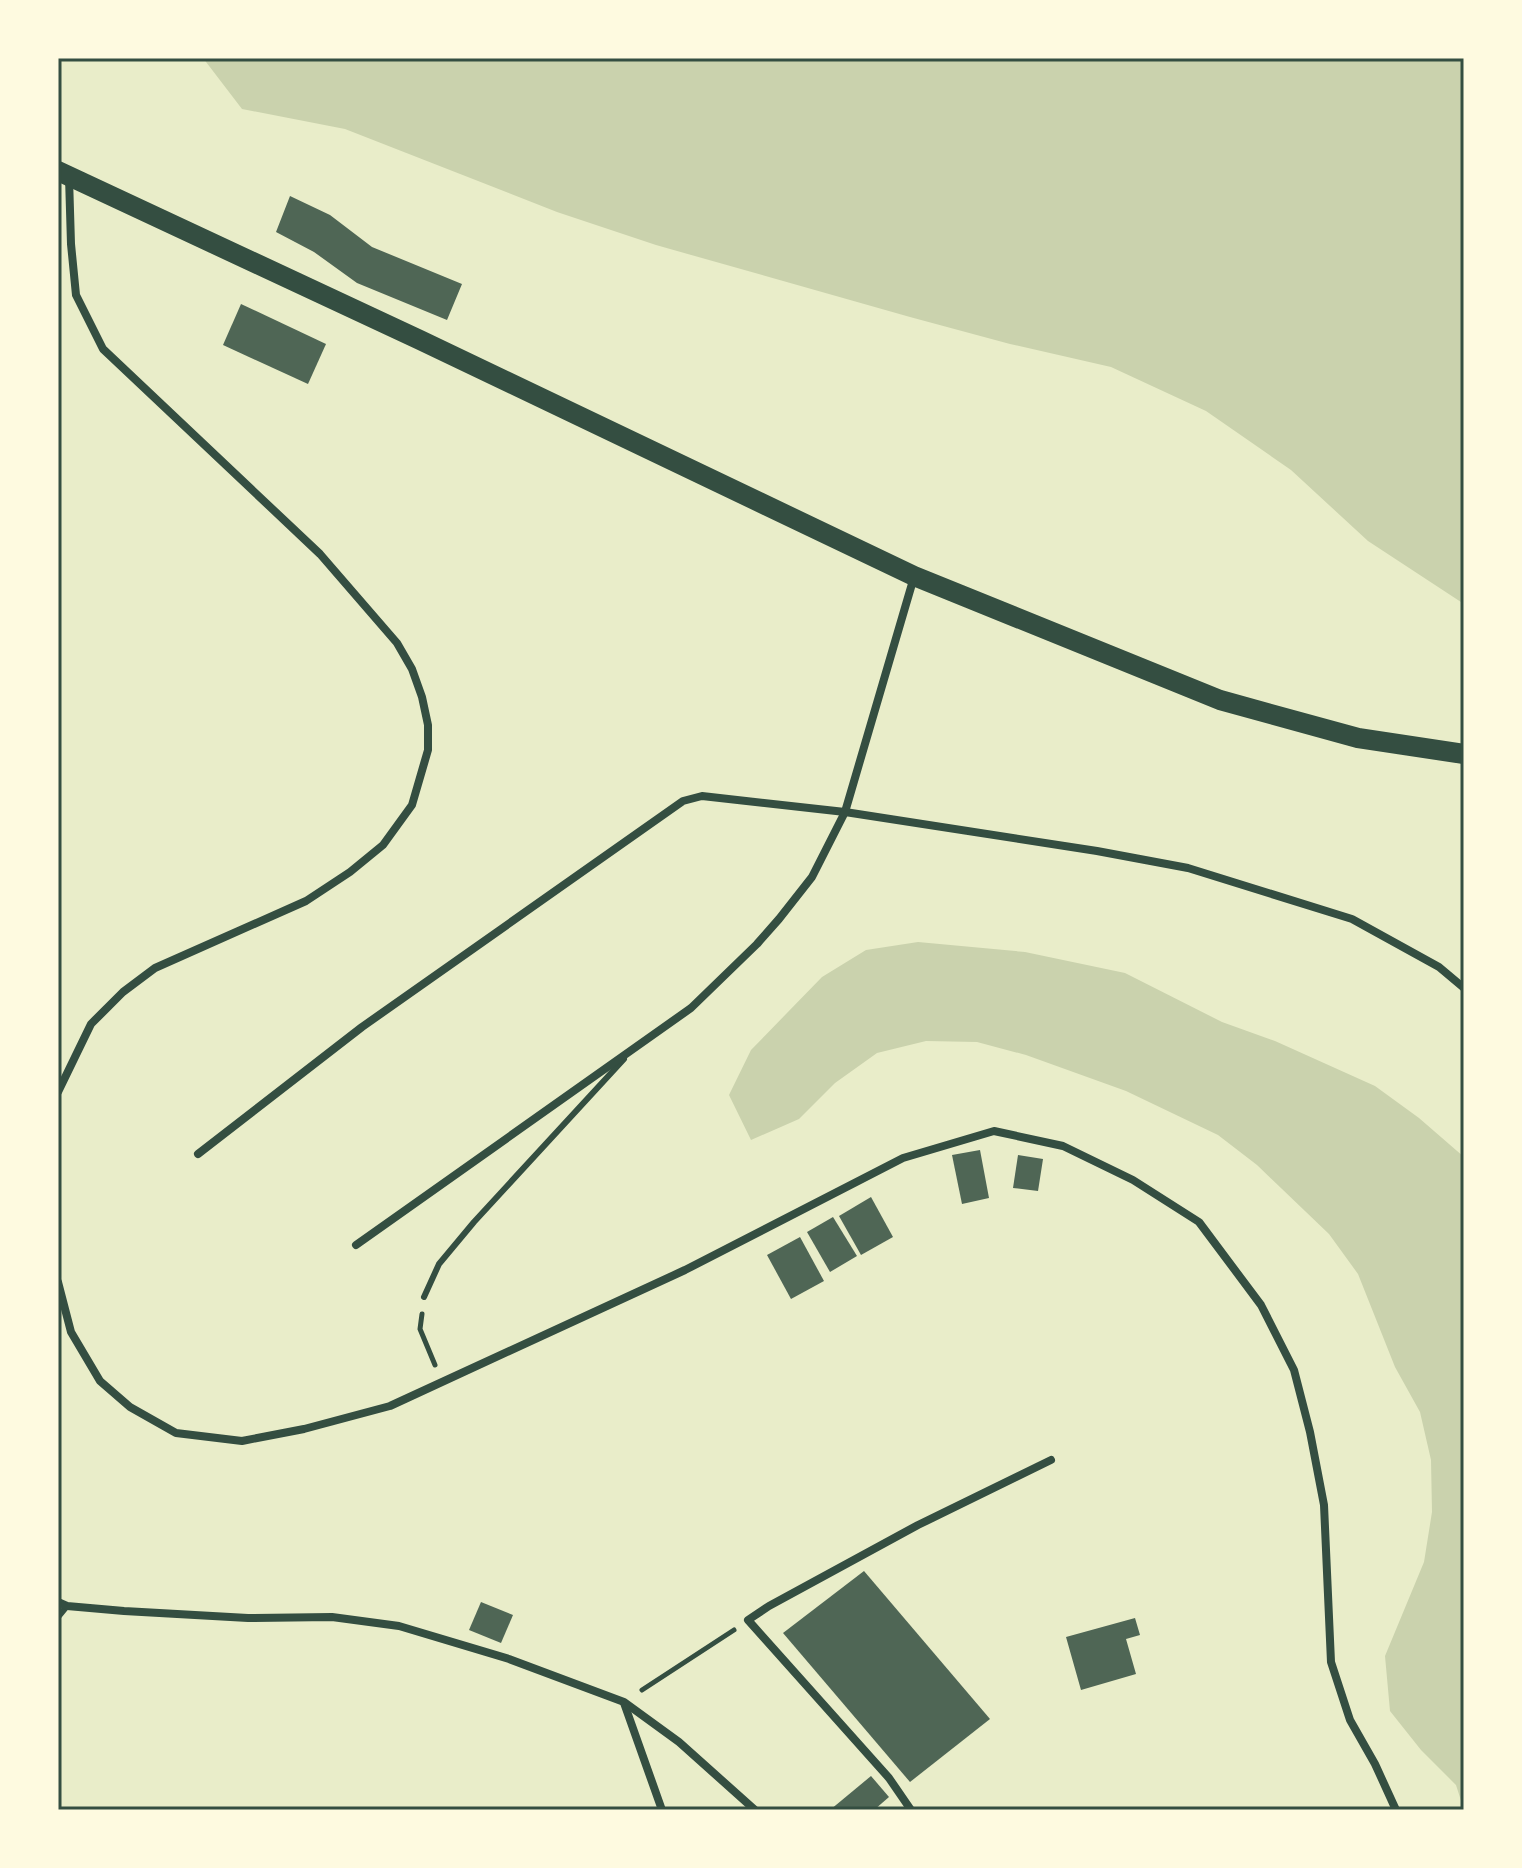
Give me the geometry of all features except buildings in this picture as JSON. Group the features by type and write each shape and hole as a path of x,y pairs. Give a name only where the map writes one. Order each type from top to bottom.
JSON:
{"main road":[{"path":"64,173 914,576 1220,700 1358,738 1464,754"}],"street":[{"path":"58,1092 91,1024 123,992 155,968 306,901 350,872 383,845 412,805 428,750 428,725 422,697 412,669 397,643 320,554 103,349 76,295 64,173"},
{"path":"356,1245 691,1008 757,944 812,877 845,812 914,576"},
{"path":"198,1154 362,1027 683,801 702,796 845,812 1097,851 1202,872 1352,919 1439,967 1464,988"},
{"path":"58,1282 71,1332 100,1381 130,1407 176,1433 242,1441 304,1429 390,1406 685,1270 903,1158 994,1131 1063,1146 1133,1180 1199,1222 1261,1305 1294,1370 1324,1505 1331,1662 1350,1720 1396,1810"},
{"path":"911,1810 889,1778 748,1620 905,1532 1051,1460"},
{"path":"62,1604 248,1618 332,1617 399,1626 509,1659 624,1702 679,1742 755,1810"},
{"path":"624,1702 662,1810"}],"lane":[{"path":"424,1297 439,1264 474,1222 629,1053"},
{"path":"58,1617 62,1604"}],"path":[{"path":"424,1297 420,1329 442,1382"},
{"path":"624,1702 748,1620"}],"green space":[{"path":"203,58 1464,58 1464,604 1368,541 1291,470 1206,411 1111,367 1010,344 656,245 557,212 345,129 242,109"},
{"path":"918,942 1025,952 1125,973 1222,1022 1275,1041 1375,1086 1419,1118 1464,1157 1464,1810 1456,1785 1421,1750 1390,1711 1385,1656 1424,1562 1432,1512 1431,1460 1420,1412 1395,1367 1358,1274 1329,1234 1257,1165 1218,1135 1126,1091 1026,1055 977,1042 926,1041 877,1053 835,1083 799,1119 751,1140 729,1095 751,1050 822,977 866,950"}]}
